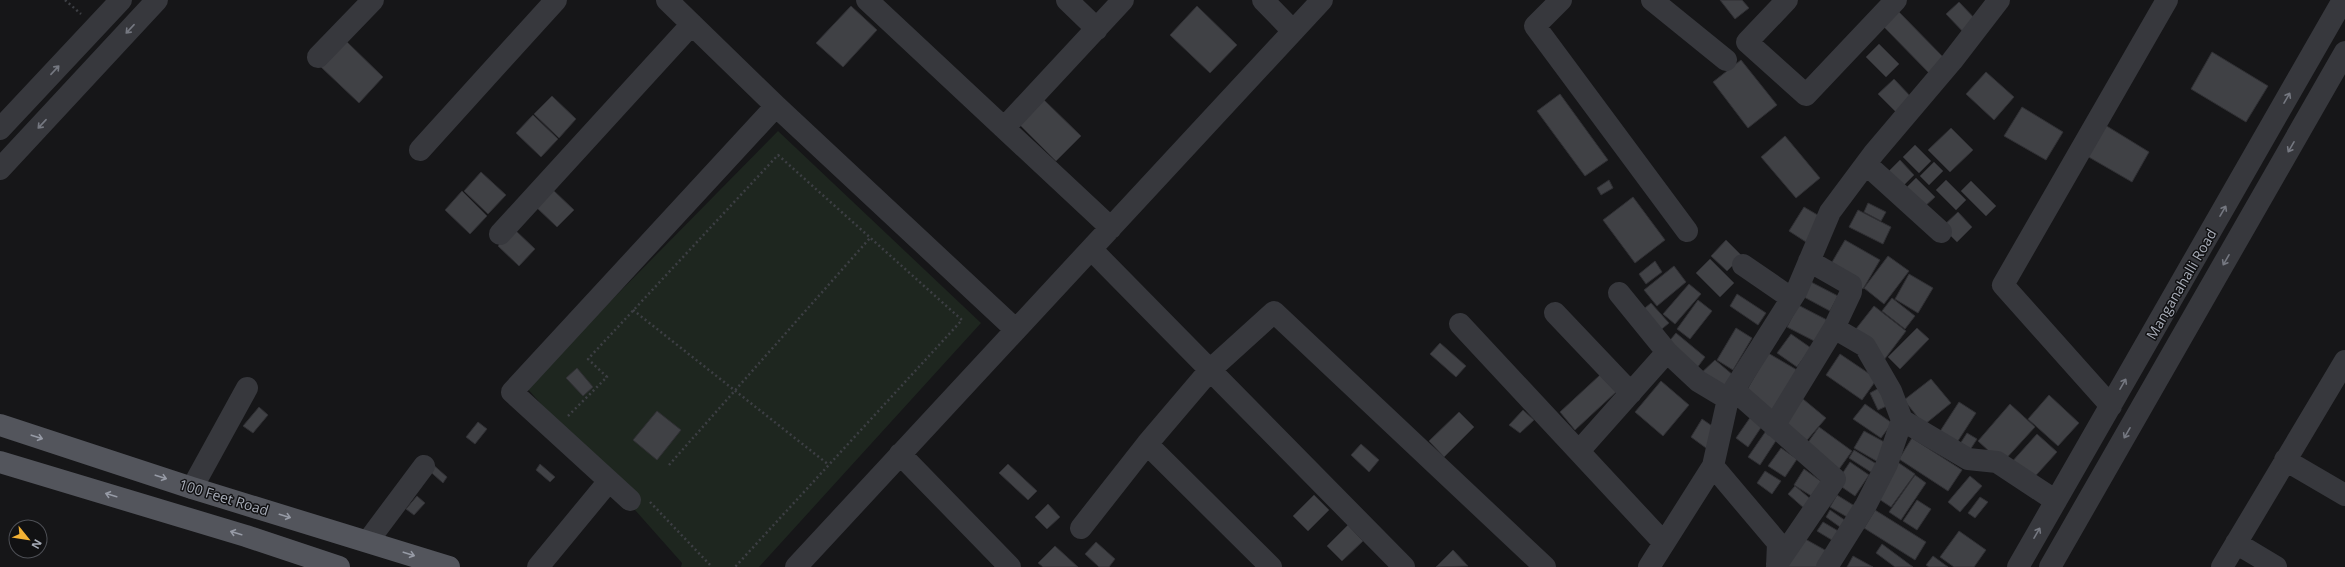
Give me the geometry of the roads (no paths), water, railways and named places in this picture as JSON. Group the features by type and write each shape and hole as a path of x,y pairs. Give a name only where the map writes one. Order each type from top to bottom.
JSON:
{"main road":[{"name":"100 Feet Road","path":"0,425 192,488 449,567"},
{"path":"0,462 246,536 339,567"}],"street":[{"path":"0,129 121,0"},
{"path":"0,168 157,0"},
{"path":"318,58 373,0"},
{"path":"420,150 556,0"},
{"path":"667,0 776,106 1016,330"},
{"path":"866,0 1111,228"},
{"path":"1067,0 1097,28"},
{"path":"1004,128 1123,0"},
{"path":"1262,0 1293,31"},
{"path":"796,567 1322,0"},
{"path":"1561,0 1535,26 1687,231"},
{"path":"1788,0 1747,42 1806,95 1896,0"},
{"path":"1649,567 1713,466 1731,394 1791,298 1830,212 1866,164 1952,61 1999,0"},
{"path":"2111,406 2003,285 2168,0"},
{"name":"Manganahalli Road","path":"2018,567 2343,0"},
{"path":"1667,4 1726,60"},
{"path":"500,234 692,24"},
{"name":"Manganahalli Road","path":"2050,567 2345,52"},
{"path":"639,500 609,481 512,392 776,106"},
{"path":"1866,164 1941,232"},
{"path":"1091,249 1404,567"},
{"path":"1774,426 1834,328 1851,292 1851,285 1809,261"},
{"path":"1743,265 1791,298"},
{"path":"1618,293 1667,352 1698,381 1731,394 1774,426 1834,479 1777,565"},
{"path":"1081,528 1147,444 1210,370 1274,312 1545,567"},
{"path":"1554,313 1631,393"},
{"path":"1460,324 1664,543"},
{"path":"1827,567 1866,505 1887,464 1902,420 1891,390 1865,346 1834,328"},
{"path":"1579,452 1667,352"},
{"path":"2222,567 2345,361"},
{"path":"192,488 247,388"},
{"path":"1902,420 1968,459 1997,462 2056,501"},
{"path":"1147,444 1271,567"},
{"path":"900,454 1010,567"},
{"path":"2285,460 2345,495"},
{"path":"368,541 424,466"},
{"path":"1713,466 1778,543 1777,565"},
{"path":"538,567 609,481"},
{"path":"2236,543 2276,567"}]}
